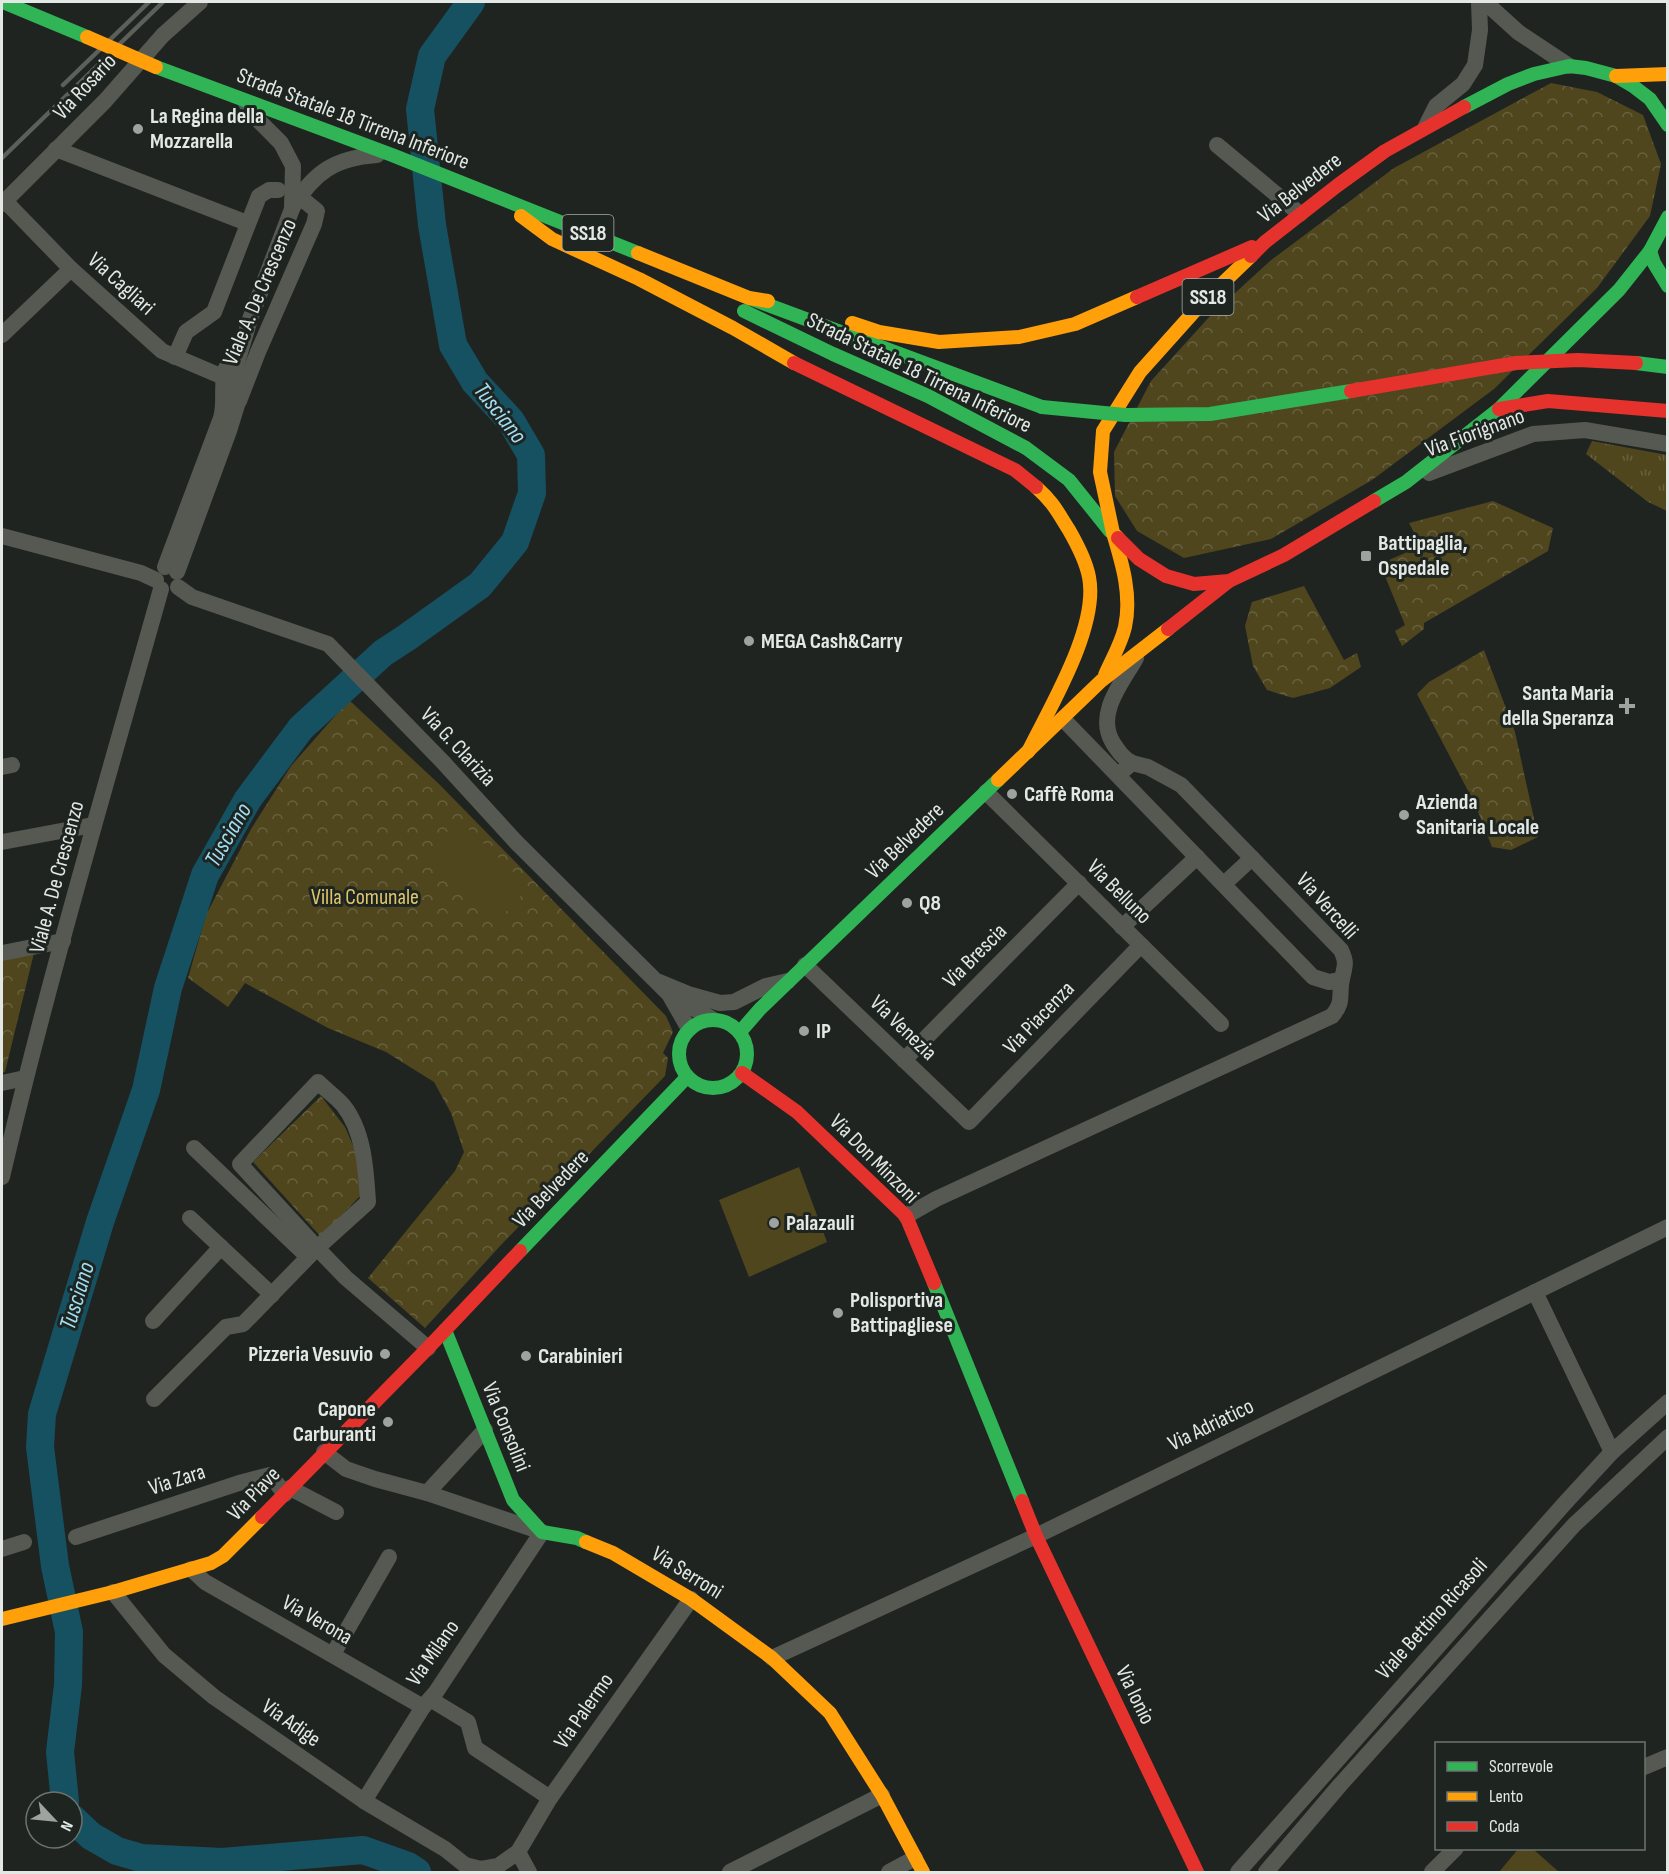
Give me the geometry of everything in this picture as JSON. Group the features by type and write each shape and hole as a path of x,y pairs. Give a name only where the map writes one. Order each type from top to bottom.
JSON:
{"main road":[{"name":"Strada Statale 18 Tirrena Inferiore","path":"3,2 156,67 408,161 749,298 822,312 879,332 939,342 1019,337 1075,324 1265,242"},
{"path":"41,2 50,21"},
{"name":"Via Belvedere","path":"1101,681 1122,638 1128,608 1125,572 1113,534 1100,472 1103,431 1140,372 1167,340 1265,242 1385,151 1508,84 1534,74 1569,66 1616,76 1634,86 1650,99 1668,125"},
{"name":"SS18","path":"1616,76 1668,74"},
{"path":"488,193 552,239 639,279 733,328 786,359 1015,470 1051,500 1077,545 1089,577 1089,611 1076,657 1028,752"},
{"name":"Via Belvedere","path":"740,1032 759,1009 1101,681 1229,581 1284,555 1406,482 1499,409 1619,290 1650,251 1668,217"},
{"path":"1650,251 1654,263 1668,286"},
{"name":"Strada Statale 18 Tirrena Inferiore","path":"688,273 742,310 928,396 1026,448 1068,480 1113,534"},
{"path":"749,298 1042,407 1125,415 1210,414 1516,363 1578,360 1668,367"},
{"path":"1499,409 1548,401 1668,411"},
{"name":"Via Belvedere","path":"1113,534 1140,559 1166,576 1194,584 1229,581"},
{"path":"712,1019 732,1025 740,1032 747,1052 746,1063 742,1073 735,1081 715,1089 695,1084 687,1077 679,1062 678,1054 689,1029 712,1019"},
{"name":"Via Don Minzoni","path":"742,1073 797,1112 906,1216 1036,1536"},
{"name":"Via Belvedere","path":"445,1330 687,1077"},
{"name":"Via Piave","path":"2,1619 191,1569 211,1563 223,1556 445,1330"},
{"name":"Via Consolini","path":"445,1330 513,1500 542,1532"},
{"name":"Via Serroni","path":"542,1532 577,1538 613,1553 691,1599 772,1658 830,1713 882,1795 919,1865"},
{"name":"Via Ionio","path":"1036,1536 1197,1872"}],"street":[{"name":"Via Rosario","path":"3,202 105,101 163,35 200,2"},
{"path":"1426,127 1436,106 1463,84 1474,65 1480,30 1479,2"},
{"path":"1485,2 1518,32 1569,66"},
{"name":"Viale A. De Crescenzo","path":"2,1177 4,1155 93,825 167,579 221,418 223,377 236,343 250,319 299,206 292,166 281,143 252,114 245,101"},
{"path":"1217,145 1300,214"},
{"path":"56,149 247,223"},
{"path":"299,206 311,182 330,166 357,156 392,155"},
{"path":"175,357 186,332 214,312 259,196 269,190 278,190"},
{"name":"Via Cagliari","path":"3,202 71,269 162,351 223,377"},
{"name":"Viale A. De Crescenzo","path":"167,579 229,431 258,352 315,224 317,211 299,206"},
{"path":"2,335 71,269"},
{"name":"Viale A. De Crescenzo","path":"238,402 234,374 250,319"},
{"name":"Via Fiorignano","path":"1406,482 1533,434 1585,430 1668,444"},
{"name":"Via G. Clarizia","path":"2,536 167,579 192,597 328,644 442,760 516,842 669,994 712,1019"},
{"path":"1118,775 1132,763 1124,759 1108,735 1108,709 1140,651"},
{"path":"1063,719 1313,977 1329,982 1341,980"},
{"name":"Via Vercelli","path":"906,1216 936,1198 1332,1016 1339,1008 1341,980 1345,968 1345,959 1341,950 1181,785 1148,767 1132,763"},
{"name":"Via Belluno","path":"986,792 1221,1024"},
{"path":"2,842 93,825"},
{"path":"1122,927 1197,857"},
{"path":"1224,884 1252,858"},
{"name":"Via Brescia","path":"904,1060 1078,883"},
{"path":"5,949 63,941"},
{"name":"Via Piacenza","path":"969,1122 1141,945"},
{"name":"Via Venezia","path":"805,966 969,1122"},
{"path":"656,981 688,994 720,1003 734,1002 766,986 789,981"},
{"name":"Via G. Clarizia","path":"669,994 689,1029"},
{"path":"2,1083 25,1078"},
{"path":"154,1399 226,1327 243,1324 312,1253 368,1202 360,1137 344,1106 318,1082 240,1164 312,1253"},
{"path":"194,1148 312,1253 346,1278 428,1348"},
{"path":"190,1218 272,1295"},
{"name":"Via Adriatico","path":"772,1658 1036,1536 1668,1227"},
{"path":"153,1321 221,1247"},
{"path":"1535,1292 1612,1452"},
{"name":"Viale Bettino Ricasoli","path":"1238,1872 1565,1503 1612,1452 1668,1402"},
{"path":"427,1493 485,1430"},
{"name":"Viale Bettino Ricasoli","path":"1266,1872 1340,1785 1574,1525 1668,1437"},
{"name":"Via Serroni","path":"324,1452 346,1469 427,1493 542,1532"},
{"name":"Via Zara","path":"76,1537 239,1483 270,1475 288,1491"},
{"path":"288,1491 336,1512"},
{"name":"Via Milano","path":"364,1801 542,1532"},
{"path":"2,1549 24,1542"},
{"path":"333,1654 389,1557"},
{"name":"Via Verona","path":"191,1569 205,1582 333,1654 430,1699 468,1722 475,1748 550,1798"},
{"name":"Via Adige","path":"105,1593 164,1655 214,1697 364,1801 445,1849 467,1869 498,1866 518,1852"},
{"name":"Via Palermo","path":"518,1852 550,1798 691,1599"},
{"path":"1645,1767 1668,1757"},
{"path":"738,1871 882,1795"},
{"path":"1432,1872 1454,1850"},
{"path":"518,1852 529,1872"},
{"path":"889,1872 919,1865"}],"green space":[{"path":"1551,83 1597,92 1643,115 1661,164 1650,216 1597,288 1494,389 1372,480 1271,539 1184,558 1137,531 1115,496 1114,452 1151,381 1211,315 1270,261 1394,168"},
{"path":"1592,441 1667,455 1667,511 1648,502 1586,454"},
{"path":"1493,501 1553,528 1548,551 1424,623 1424,629 1402,646 1395,631 1405,625 1380,564 1421,546 1409,523"},
{"path":"1304,586 1344,660 1357,653 1361,667 1330,688 1293,698 1267,690 1253,666 1245,626 1252,602"},
{"path":"1484,650 1515,732 1538,837 1511,850 1492,847 1475,804 1417,694 1429,682"},
{"name":"Villa Comunale","path":"349,700 439,784 666,1016 673,1032 663,1053 668,1058 665,1076 500,1246 425,1328 368,1278 455,1171 464,1152 451,1113 434,1082 386,1052 328,1028 245,983 228,1007 188,978 206,915 251,829 291,766"},
{"path":"459,820 529,887 499,919 429,851"},
{"path":"34,953 5,1072 2,1073 2,959"},
{"path":"321,1096 345,1127 357,1155 361,1195 321,1237 253,1162"},
{"name":"Palazauli","path":"799,1167 827,1242 749,1277 719,1200"},
{"path":"1517,1850 1534,1850 1559,1872 1499,1872"}],"waterway":[{"name":"Tusciano","path":"64,1790 60,1752 68,1685 69,1632 55,1566 40,1447 42,1414 100,1222 146,1090 168,988 205,875 248,799 301,728 383,653 480,585 515,542 532,493 531,455 511,421 475,382 453,345 432,225 420,109 432,56 471,2"},
{"name":"Tusciano","path":"84,1829 117,1851 141,1858 222,1862 363,1850 408,1866 417,1872"}],"railway":[{"path":"63,85 149,2"},
{"path":"2,158 163,2"}],"traffic: fast":[{"path":"3,2 87,37"},
{"path":"1464,107 1508,84 1534,74 1569,66 1616,76 1633,86 1650,99 1668,125"},
{"path":"156,67 392,155 638,253"},
{"path":"1374,501 1406,482 1499,409 1619,290 1650,251 1668,217"},
{"path":"1650,251 1654,263 1668,286"},
{"path":"749,298 1042,407"},
{"path":"744,311 928,396 1026,448 1069,480 1110,531"},
{"path":"1636,363 1668,367"},
{"path":"1042,407 1125,415 1210,414 1351,391"},
{"path":"740,1032 760,1009 998,780"},
{"path":"706,1020 720,1020 732,1025 742,1035 747,1054 742,1073 732,1083 720,1088 706,1088 694,1083 684,1073 679,1061 679,1047 684,1035 694,1025 706,1020"},
{"path":"520,1251 687,1077"},
{"path":"934,1283 1022,1501"},
{"path":"445,1330 513,1500 542,1532 577,1538 586,1542"}],"traffic: slow":[{"path":"87,37 156,67"},
{"path":"1616,76 1668,74"},
{"path":"521,216 552,239 639,279 794,363"},
{"path":"638,253 749,298 768,301"},
{"path":"1118,538 1113,533 1100,472 1103,431 1140,372 1200,305 1251,256"},
{"path":"852,323 879,332 939,342 1019,337 1075,324 1137,297"},
{"path":"1028,752 1060,690 1080,642 1087,619 1090,597 1088,571 1078,547 1054,507 1036,487"},
{"path":"1105,675 1121,639 1127,615 1125,579 1113,533"},
{"path":"998,780 1101,681 1168,629"},
{"path":"2,1619 113,1592 211,1563 223,1556 262,1517"},
{"path":"586,1542 613,1553 691,1599 772,1658 830,1713 882,1795 923,1872"}],"traffic: jam":[{"path":"1251,256 1265,242 1385,151 1464,107"},
{"path":"1137,297 1252,247"},
{"path":"1351,391 1516,363 1578,360 1636,363"},
{"path":"794,363 1015,470 1036,487"},
{"path":"1499,409 1548,401 1668,411"},
{"path":"1118,538 1139,559 1166,576 1194,584 1229,581 1284,555 1374,501"},
{"path":"1168,629 1229,581"},
{"path":"742,1073 797,1112 906,1216 934,1283"},
{"path":"262,1517 520,1251"},
{"path":"1022,1501 1036,1536 1197,1872"}],"place":[{"name":"La Regina della Mozzarella","path":"138,129"},
{"name":"Battipaglia, Ospedale","path":"1366,556"},
{"name":"MEGA Cash&Carry","path":"749,641"},
{"name":"Santa Maria della Speranza","path":"1627,706"},
{"name":"Caffè Roma","path":"1012,794"},
{"name":"Azienda Sanitaria Locale","path":"1404,815"},
{"name":"Q8","path":"907,903"},
{"name":"IP","path":"804,1031"},
{"name":"Palazauli","path":"774,1223"},
{"name":"Polisportiva Battipagliese","path":"838,1313"},
{"name":"Pizzeria Vesuvio","path":"385,1354"},
{"name":"Carabinieri","path":"526,1356"},
{"name":"Capone Carburanti","path":"388,1422"}]}
